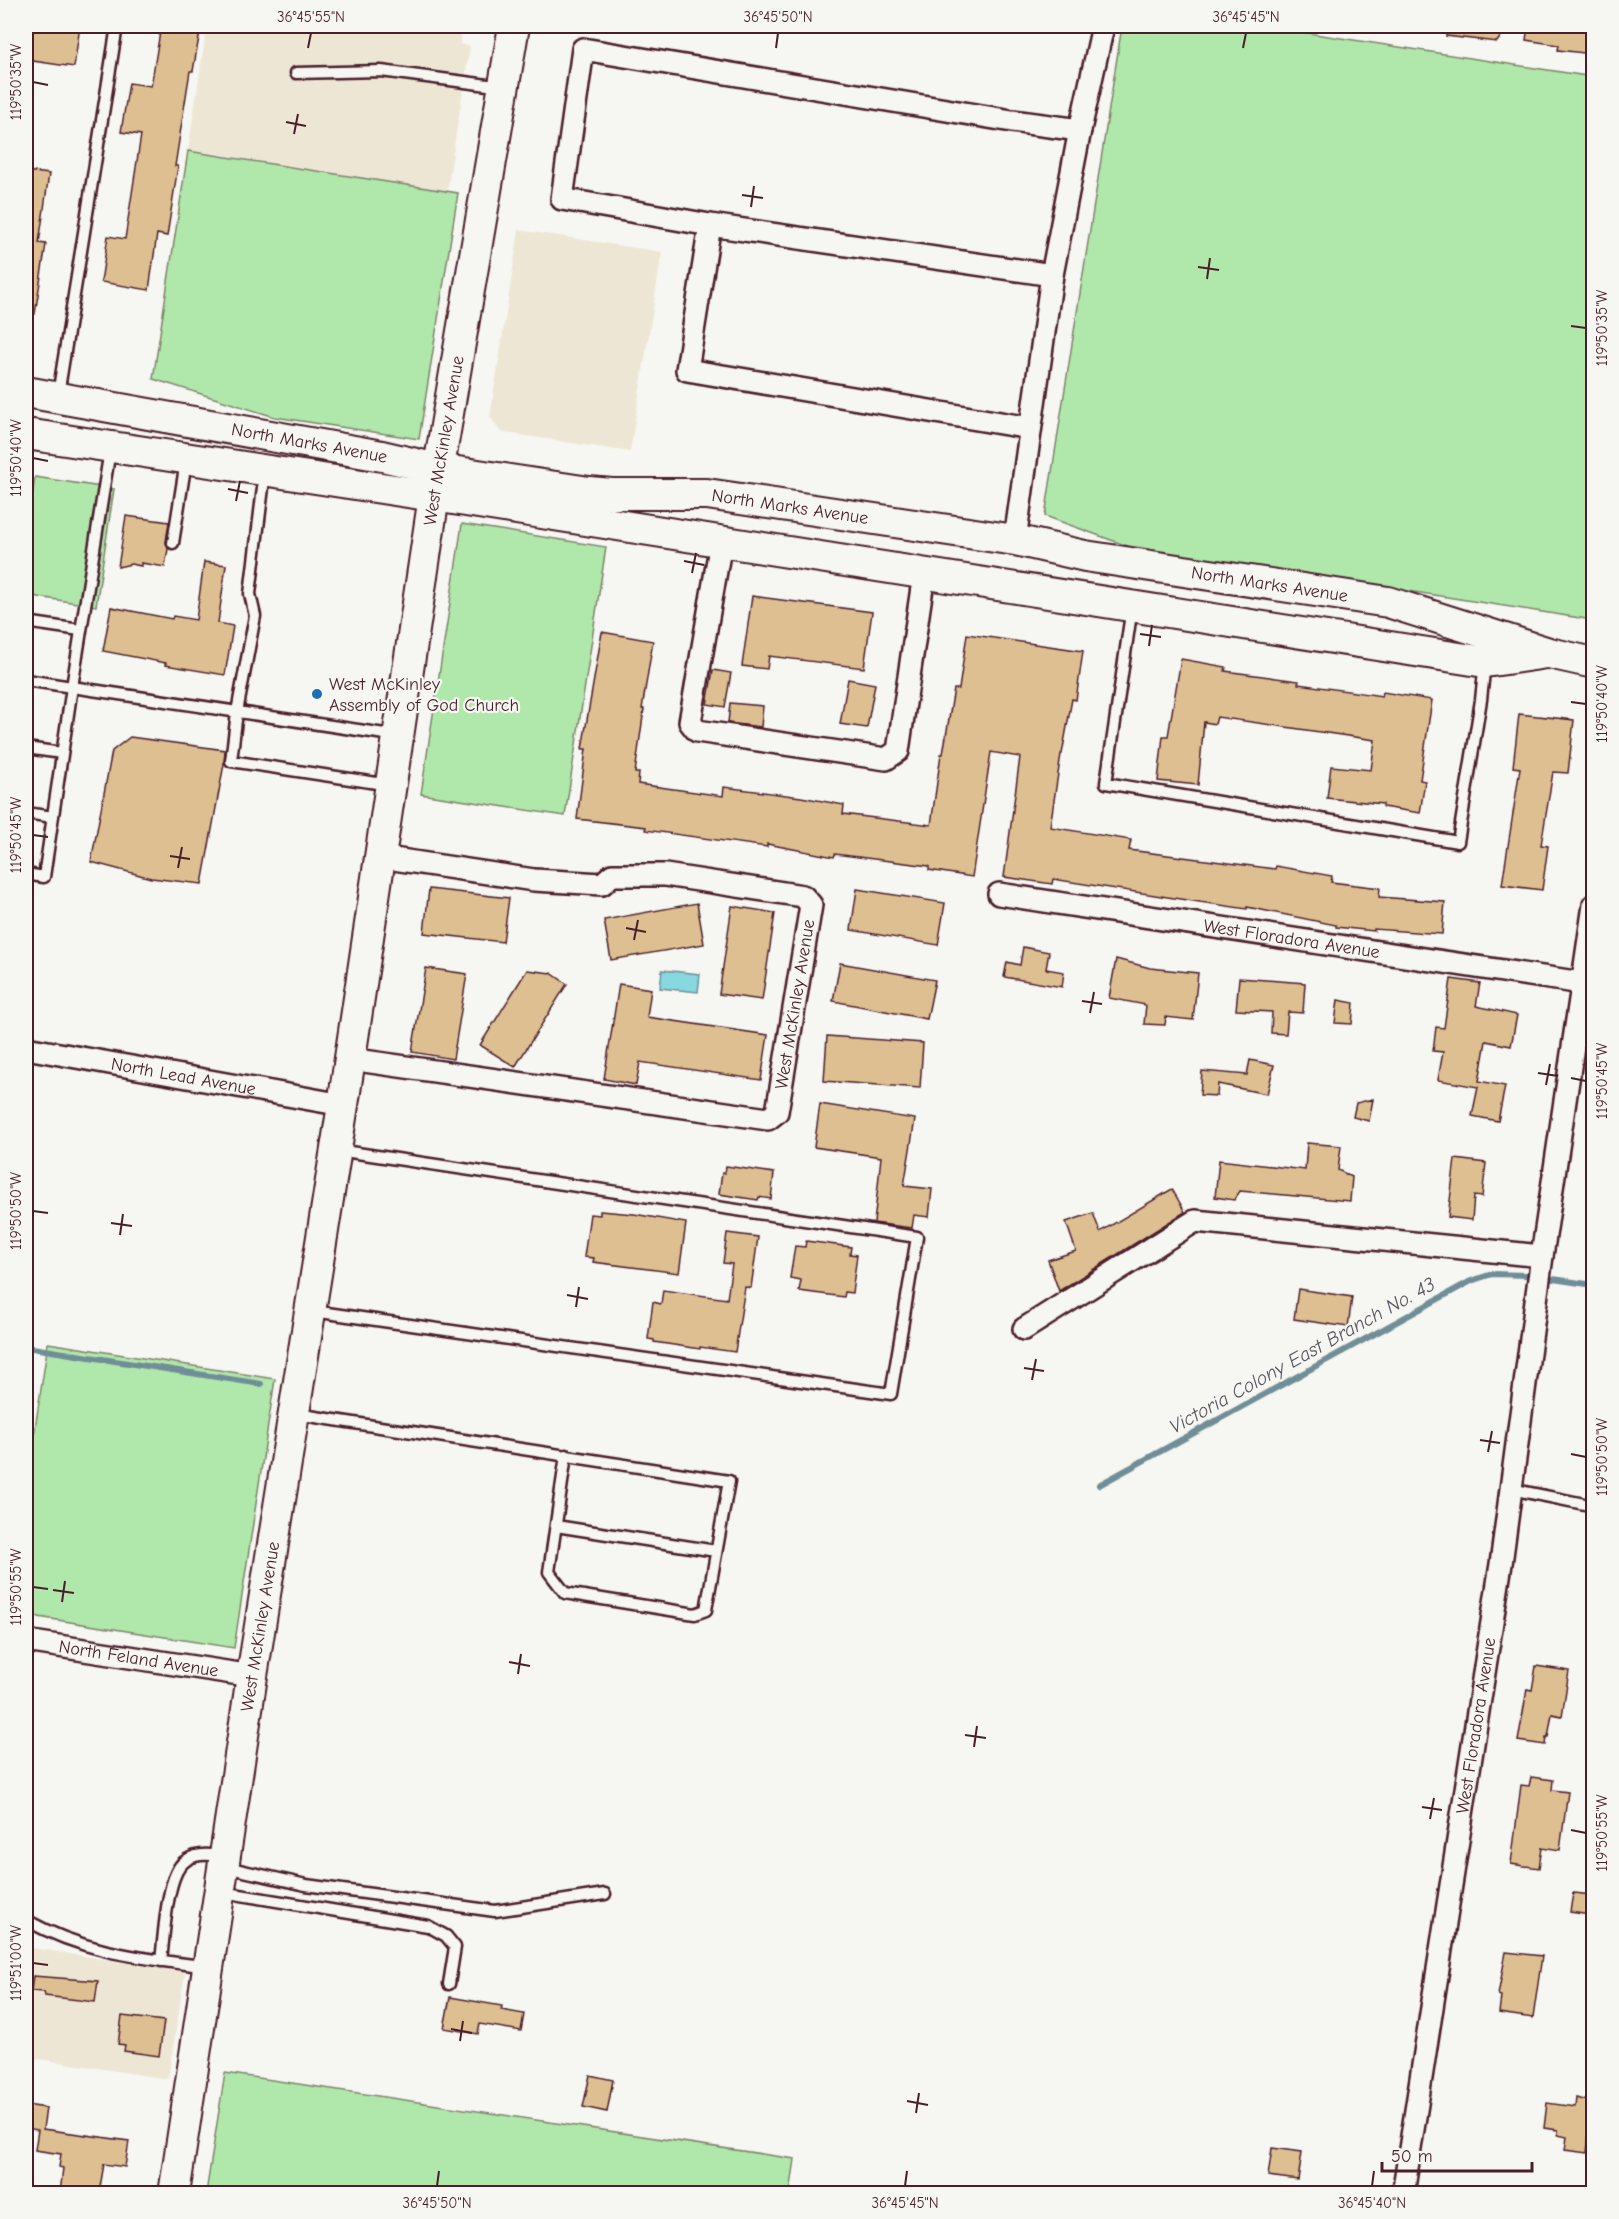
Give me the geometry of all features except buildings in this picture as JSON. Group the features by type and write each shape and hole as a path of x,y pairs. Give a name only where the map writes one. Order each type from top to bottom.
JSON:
{"main road":[{"name":"West McKinley Avenue","path":"174,2193 252,1676 343,1105 436,482 514,26"},
{"name":"North Marks Avenue","path":"26,392 382,456 436,482 721,542 1485,662 1549,653"},
{"name":"North Marks Avenue","path":"26,434 266,470 612,494 707,494 1015,540 1085,556 1388,602 1549,653 1593,663"}],"street":[{"path":"1015,540 1052,275 1080,130 1104,26"},
{"path":"1052,275 710,225 562,199 583,49 1012,122 1080,130"},
{"path":"710,225 687,370 1030,428"},
{"path":"721,542 690,722 697,731 886,759 898,751 924,574"},
{"name":"West McKinley Avenue","path":"350,1059 768,1119 777,1112 810,905 803,896 665,875 612,875 602,884 534,880 380,857"},
{"name":"West Floradora Avenue","path":"999,894 1582,983"},
{"name":"West Floradora Avenue","path":"1403,2193 1498,1584 1542,1256 1593,905"},
{"name":"North Lead Avenue","path":"26,1048 343,1105"},
{"path":"1024,1329 1195,1221 1542,1256"},
{"name":"North Feland Avenue","path":"26,1641 252,1676"}],"lane":[{"path":"57,397 117,26"},
{"path":"296,73 381,71 504,87"},
{"path":"26,874 44,877 80,630 111,447"},
{"path":"173,543 186,458"},
{"path":"266,470 250,594 255,616 237,712 231,761 391,785"},
{"path":"1132,607 1106,783 1458,842 1485,662"},
{"path":"26,622 80,630"},
{"path":"26,680 398,736"},
{"path":"26,748 62,753"},
{"path":"26,813 53,817"},
{"path":"309,1311 891,1394 917,1238 336,1149"},
{"path":"293,1414 566,1455 729,1481 706,1610 695,1614 565,1593 549,1572 566,1455"},
{"path":"1511,1489 1593,1506"},
{"path":"556,1526 716,1551"},
{"path":"161,1961 173,1878 182,1862 198,1855 222,1872 428,1926 446,1936 455,1947 450,1984"},
{"path":"222,1872 495,1911 605,1894"},
{"path":"26,1920 47,1932 88,1947 161,1961 208,1967"}],"shaded area":[{"path":"207,26 462,26 460,44 470,46 447,191 188,151"},
{"path":"519,230 662,252 630,452 501,432 490,417"},
{"path":"26,1947 185,1972 168,2079 26,2057"}],"green space":[{"path":"1122,26 1263,26 1593,77 1593,620 1133,548 1045,516"},
{"path":"188,151 458,193 419,439 275,417 153,379"},
{"path":"35,477 114,489 96,606 26,595 26,539"},
{"path":"462,524 606,547 565,816 421,794"},
{"path":"48,1343 275,1379 234,1648 26,1615 26,1488"},
{"path":"225,2073 795,2159 790,2193 206,2193"}],"water":[{"path":"662,970 700,974 698,992 660,988"}],"waterway":[{"name":"Victoria Colony East Branch No. 43","path":"1099,1485 1471,1281 1492,1274 1527,1275"},
{"name":"Victoria Colony East Branch No. 43","path":"1553,1279 1594,1285"},
{"name":"Victoria Colony East Branch No. 43","path":"26,1347 261,1384"}],"place":[{"name":"West McKinley Assembly of God Church","path":"317,694"}]}
